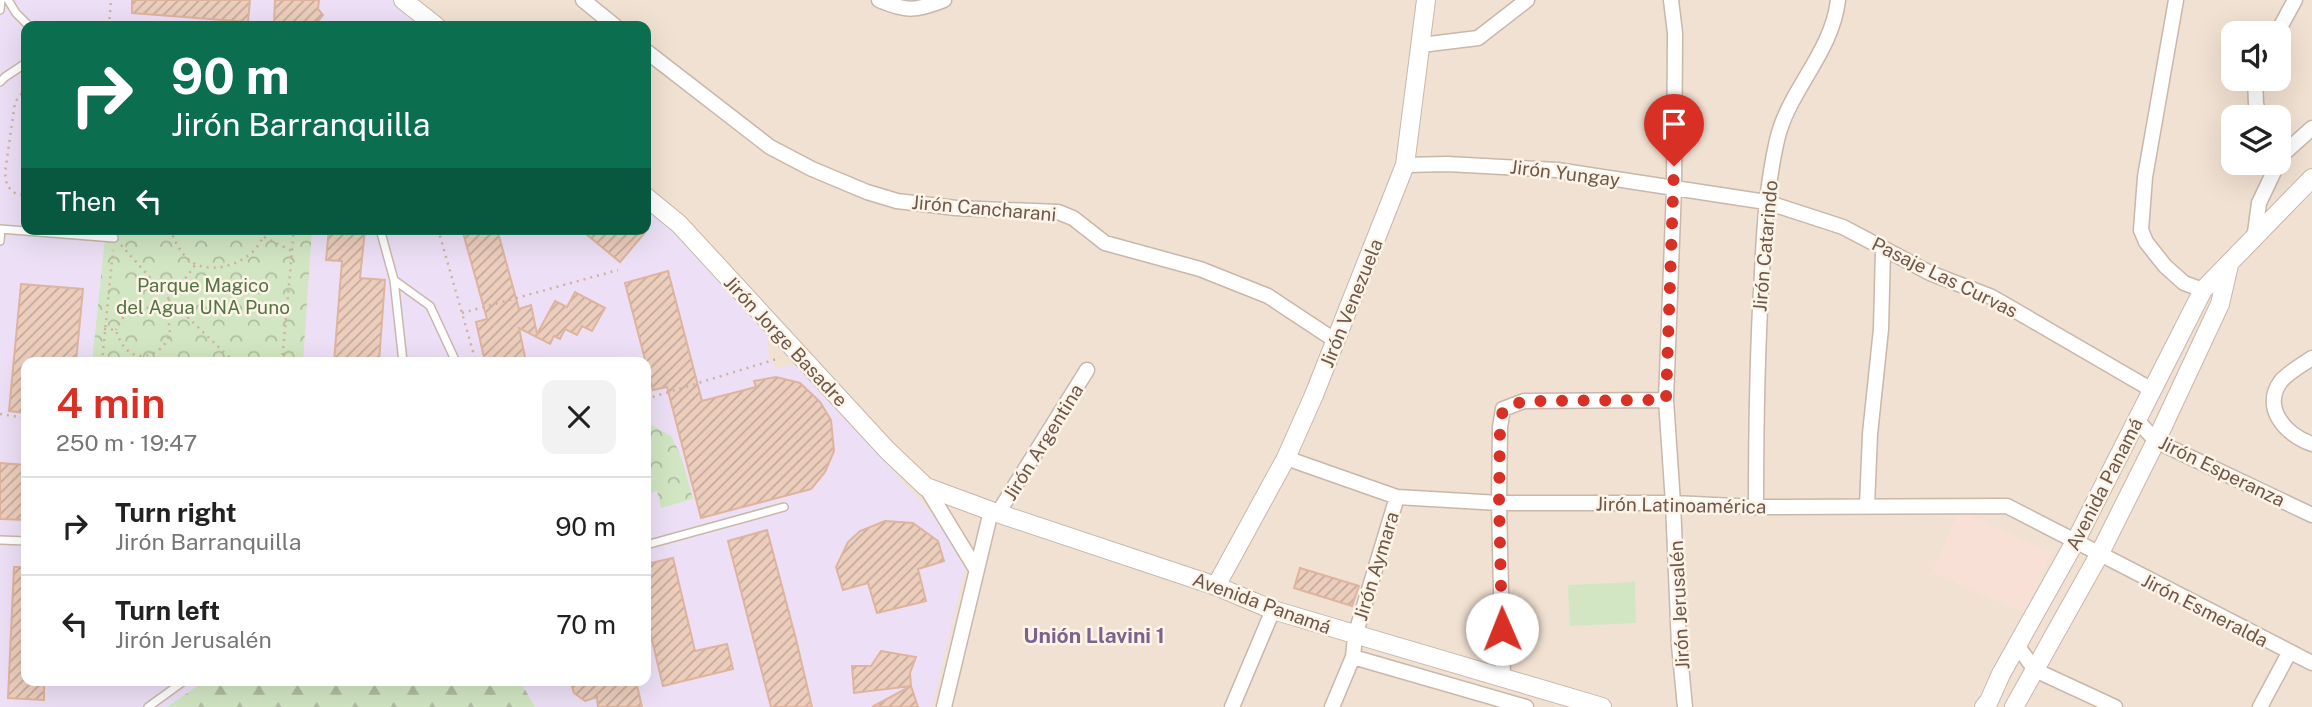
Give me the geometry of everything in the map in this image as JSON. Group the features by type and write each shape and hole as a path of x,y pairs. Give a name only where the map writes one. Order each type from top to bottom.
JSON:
{"street":[{"path":"403,0 430,21"},
{"path":"583,0 609,21"},
{"path":"879,0 903,10 922,9 944,0"},
{"name":"Jirón Venezuela","path":"1216,586 1286,458 1336,341 1405,166 1426,0"},
{"path":"1421,45 1478,38 1527,0"},
{"path":"1672,0 1685,0"},
{"name":"Jirón Jerusalén","path":"1672,0 1675,33 1674,188 1666,400 1679,645 1685,707"},
{"name":"Jirón Catarindo","path":"1756,507 1757,352 1766,202 1780,127 1829,37 1836,18 1838,0"},
{"path":"2176,0 2145,177 2141,230 2146,243 2165,266 2184,284 2203,290"},
{"path":"2284,21 2295,0"},
{"name":"Jirón Cancharani","path":"651,55 770,147 812,169 867,192 897,201 956,208 1058,212 1073,218 1105,243 1200,269 1268,296 1336,341"},
{"path":"2291,146 2312,128"},
{"name":"Jirón Yungay","path":"1405,166 1447,164 1557,170 1766,202"},
{"path":"2254,240 2259,203 2271,175"},
{"name":"Avenida Panamá","path":"1984,707 2076,540 2203,290 2312,178"},
{"name":"Jirón Jorge Basadre","path":"651,201 679,224 794,351 887,450 926,487"},
{"name":"Pasaje Las Curvas","path":"1766,202 1843,227 1930,273 1992,297 2152,390"},
{"path":"1867,506 1870,433 1881,329 1883,250"},
{"name":"Avenida Panamá","path":"2014,707 2099,555 2156,441 2220,304 2229,265"},
{"path":"2312,358 2282,380 2274,395 2274,409 2288,431 2312,444"},
{"name":"Jirón Argentina","path":"995,512 1087,370"},
{"path":"1503,680 1499,503 1500,417 1503,409 1524,401 1666,400"},
{"name":"Jirón Esperanza","path":"2136,419 2156,441 2312,515"},
{"name":"Jirón Latinoamérica","path":"1286,458 1397,497 1499,503 1673,503 1756,507 2007,506 2076,540"},
{"path":"926,487 976,569"},
{"name":"Avenida Panamá","path":"926,487 1216,586 1273,610 1602,707"},
{"name":"Jirón Aymara","path":"1353,657 1354,636 1397,497"},
{"path":"944,707 976,569 995,512"},
{"name":"Jirón Esmeralda","path":"2076,540 2099,555 2312,663"},
{"path":"1233,707 1273,610"},
{"path":"2017,645 2035,670 2115,707"},
{"path":"2260,707 2288,653"},
{"path":"1332,707 1353,657 1526,707"}],"lane":[{"path":"0,10 1,0"},
{"path":"8,0 24,21"},
{"path":"0,82 21,67"},
{"path":"0,241 0,229 21,230"},
{"path":"86,235 114,237"},
{"path":"382,235 394,280 402,357"},
{"path":"394,280 430,306 454,357"},
{"path":"651,544 784,507"},
{"path":"0,540 21,541"},
{"path":"148,707 177,686"}],"path":[{"path":"109,21 111,0"},
{"path":"21,94 15,102 6,156 7,186 16,194 21,194"},
{"path":"0,155 6,156"},
{"path":"172,235 176,246 196,264 219,267 242,261 264,237 292,251"},
{"path":"282,357 293,235"},
{"path":"440,235 474,357"},
{"path":"114,237 170,300 229,357"},
{"path":"102,357 114,237"},
{"path":"160,312 196,264"},
{"path":"461,313 618,270"},
{"path":"146,306 160,312 169,326 169,339 160,351 145,356 130,354 120,344 116,330 120,318 130,310 146,306"},
{"path":"104,329 116,330"},
{"path":"651,398 770,363 794,351"},
{"path":"0,414 21,417"}],"shaded area":[{"path":"0,0 2312,0 2312,707 0,707"},
{"path":"0,0 393,0 419,21 21,21 21,235 651,235 651,211 697,251 767,333 769,357 777,368 795,365 969,553 932,707 0,707"},
{"path":"1959,511 2052,552 2025,613 1932,572"}],"green space":[{"name":"Parque Magico del Agua UNA Puno","path":"105,235 312,235 303,357 93,357"},
{"path":"651,425 671,436 681,456 693,499 661,508 657,491 651,493"},
{"path":"1635,582 1636,623 1570,626 1568,585"},
{"path":"198,686 523,686 535,707 167,707"}],"building":[{"path":"132,0 250,0 248,21 132,13"},
{"path":"275,0 319,0 318,9 323,15 318,21 274,21"},
{"path":"328,235 364,235 360,278 385,280 379,357 334,357 342,261 326,260"},
{"path":"464,235 499,235 519,309 531,305 537,334 555,301 567,307 575,292 605,308 592,331 582,326 577,335 565,329 560,339 554,336 550,344 519,328 525,357 484,357 476,322 487,319"},
{"path":"587,235 643,235 620,262"},
{"path":"668,271 702,401 756,387 754,381 776,377 800,383 820,402 831,420 834,451 825,472 811,489 701,518 667,387 653,390 651,357 644,357 625,283"},
{"path":"21,284 83,289 76,357 21,357 21,412 9,411"},
{"path":"0,463 21,465 21,520 0,519"},
{"path":"885,521 913,523 938,541 944,561 918,569 926,601 877,613 868,583 843,590 836,567 848,542 860,531"},
{"path":"767,530 812,707 771,707 728,541"},
{"path":"673,558 695,651 727,644 733,669 663,686 651,636 651,563"},
{"path":"14,567 21,567 21,686 44,686 44,700 8,698"},
{"path":"1300,568 1359,586 1352,606 1294,588"},
{"path":"881,651 916,657 910,673 911,686 854,693 852,666 871,666"},
{"path":"572,686 637,686 642,707 598,707 597,697 585,701 574,693"},
{"path":"911,686 918,707 872,707"}],"district":[{"name":"Unión Llavini 1","path":"1094,635"}],"route":[{"path":"1502,629 1500,417 1503,409 1524,401 1666,400 1674,166"}]}
